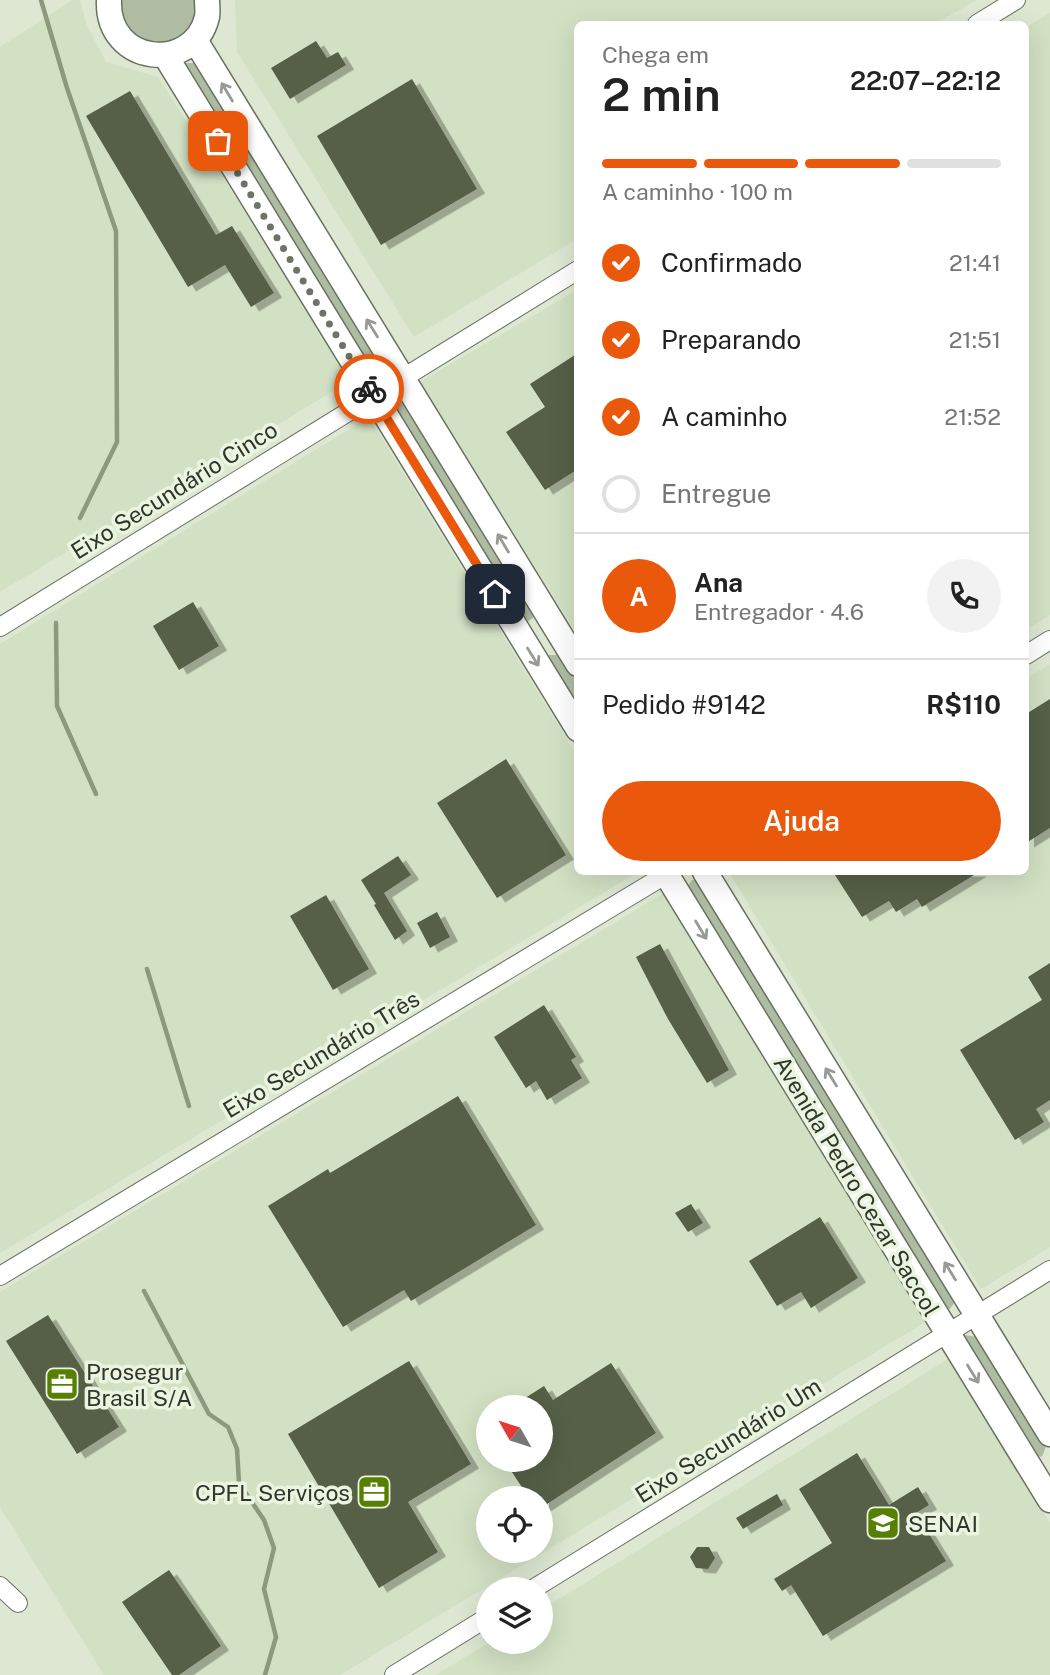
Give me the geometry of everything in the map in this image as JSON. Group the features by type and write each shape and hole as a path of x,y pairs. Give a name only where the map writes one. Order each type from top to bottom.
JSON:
{"street":[{"path":"109,0 109,16 120,38 140,52 165,55 181,50 195,40 207,17 207,0"},
{"path":"982,21 1016,0"},
{"path":"195,40 574,657"},
{"path":"165,55 574,722"},
{"name":"Eixo Secundário Cinco","path":"0,626 574,272"},
{"path":"1029,653 1050,640"},
{"name":"Eixo Secundário Três","path":"0,1276 662,875"},
{"name":"Avenida Pedro Cezar Saccol","path":"669,875 1050,1500"},
{"name":"Avenida Pedro Cezar Saccol","path":"707,875 1050,1434"},
{"name":"Eixo Secundário Um","path":"552,1577 1050,1270"},
{"path":"0,1586 18,1602"},
{"path":"394,1675 476,1624"}],"shaded area":[{"path":"72,0 80,0 86,24 106,62 158,77 353,379 0,592 0,47"},
{"path":"120,0 195,0 194,15 179,36 155,43 142,41 132,34 124,22"},
{"path":"235,0 976,0 940,21 574,21 574,241 414,337 237,52"},
{"path":"1050,13 1050,615 1029,628 1029,25"},
{"path":"186,63 198,63 382,365 378,374 373,377 182,70"},
{"path":"574,292 574,629 420,382"},
{"path":"402,403 409,410 531,608 533,618 525,623 389,415 395,406"},
{"path":"369,417 574,751 574,875 633,875 0,1253 0,644"},
{"path":"549,655 560,655 574,678 574,710 545,663"},
{"path":"1050,664 1050,1247 981,1289 731,875 1029,875 1029,677"},
{"path":"692,880 701,880 951,1291 954,1303 950,1309 940,1305 687,887"},
{"path":"669,890 927,1321 553,1547 553,1486 476,1486 476,1563 526,1563 503,1577 476,1577 476,1593 340,1675 104,1675 0,1507 0,1292"},
{"path":"965,1335 977,1337 1046,1446 1042,1457 1031,1454 965,1346"},
{"path":"950,1358 1050,1523 1050,1675 436,1675 476,1651 476,1654 553,1654 553,1603"}],"building":[{"path":"316,41 327,58 338,52 346,65 290,99 271,68"},
{"path":"412,79 477,189 381,245 317,136"},
{"path":"130,91 216,235 232,226 274,293 251,307 225,265 188,287 86,116"},
{"path":"574,356 574,472 545,490 506,432 545,407 530,384"},
{"path":"193,602 219,646 179,670 153,626"},
{"path":"1050,699 1050,828 1029,841 1029,712"},
{"path":"506,759 566,855 497,898 437,803"},
{"path":"398,856 411,875 384,893 407,931 395,940 361,880"},
{"path":"835,875 974,875 922,907 917,899 896,912 889,901 862,917"},
{"path":"326,895 369,969 333,990 290,916"},
{"path":"437,912 450,937 430,948 417,923"},
{"path":"660,944 729,1070 707,1083 668,1019 636,957"},
{"path":"1050,963 1050,1100 1036,1109 1044,1122 1015,1140 960,1050 1042,1000 1028,977"},
{"path":"544,1005 576,1057 571,1060 582,1078 547,1100 536,1081 526,1088 494,1037"},
{"path":"458,1096 536,1225 411,1301 404,1290 343,1327 268,1206 328,1169 330,1173"},
{"path":"691,1204 703,1223 688,1232 675,1213"},
{"path":"820,1217 858,1278 811,1308 801,1292 777,1306 749,1261"},
{"name":"Prosegur Brasil S/A","path":"48,1315 119,1427 77,1454 6,1341"},
{"name":"CPFL Serviços","path":"409,1361 471,1464 408,1502 438,1552 379,1588 288,1434"},
{"path":"611,1363 656,1433 553,1500 553,1486 521,1486 512,1472 553,1472 553,1400"},
{"path":"544,1386 550,1395 530,1395"},
{"path":"857,1453 889,1505 918,1487 929,1505 916,1513 946,1561 823,1636 791,1585 782,1591 774,1579 832,1543 799,1489"},
{"path":"777,1494 783,1505 743,1529 736,1518"},
{"path":"697,1547 709,1547 715,1558 708,1569 696,1568 690,1557"},
{"path":"169,1570 221,1646 179,1675 172,1675 122,1602"}],"waterway":[{"path":"41,0 67,88 116,231 117,442 80,518"},
{"path":"56,623 57,706 96,794"},
{"path":"147,969 189,1106"},
{"path":"144,1291 209,1414 228,1427 237,1449 239,1483 264,1520 274,1548 264,1589 276,1637 265,1675"}],"way so far":[{"path":"218,141 369,389"}],"place":[{"name":"Prosegur Brasil S/A","path":"62,1384"},
{"name":"CPFL Serviços","path":"374,1492"},
{"name":"SENAI","path":"883,1523"}],"route":[{"path":"369,389 495,594"}]}
